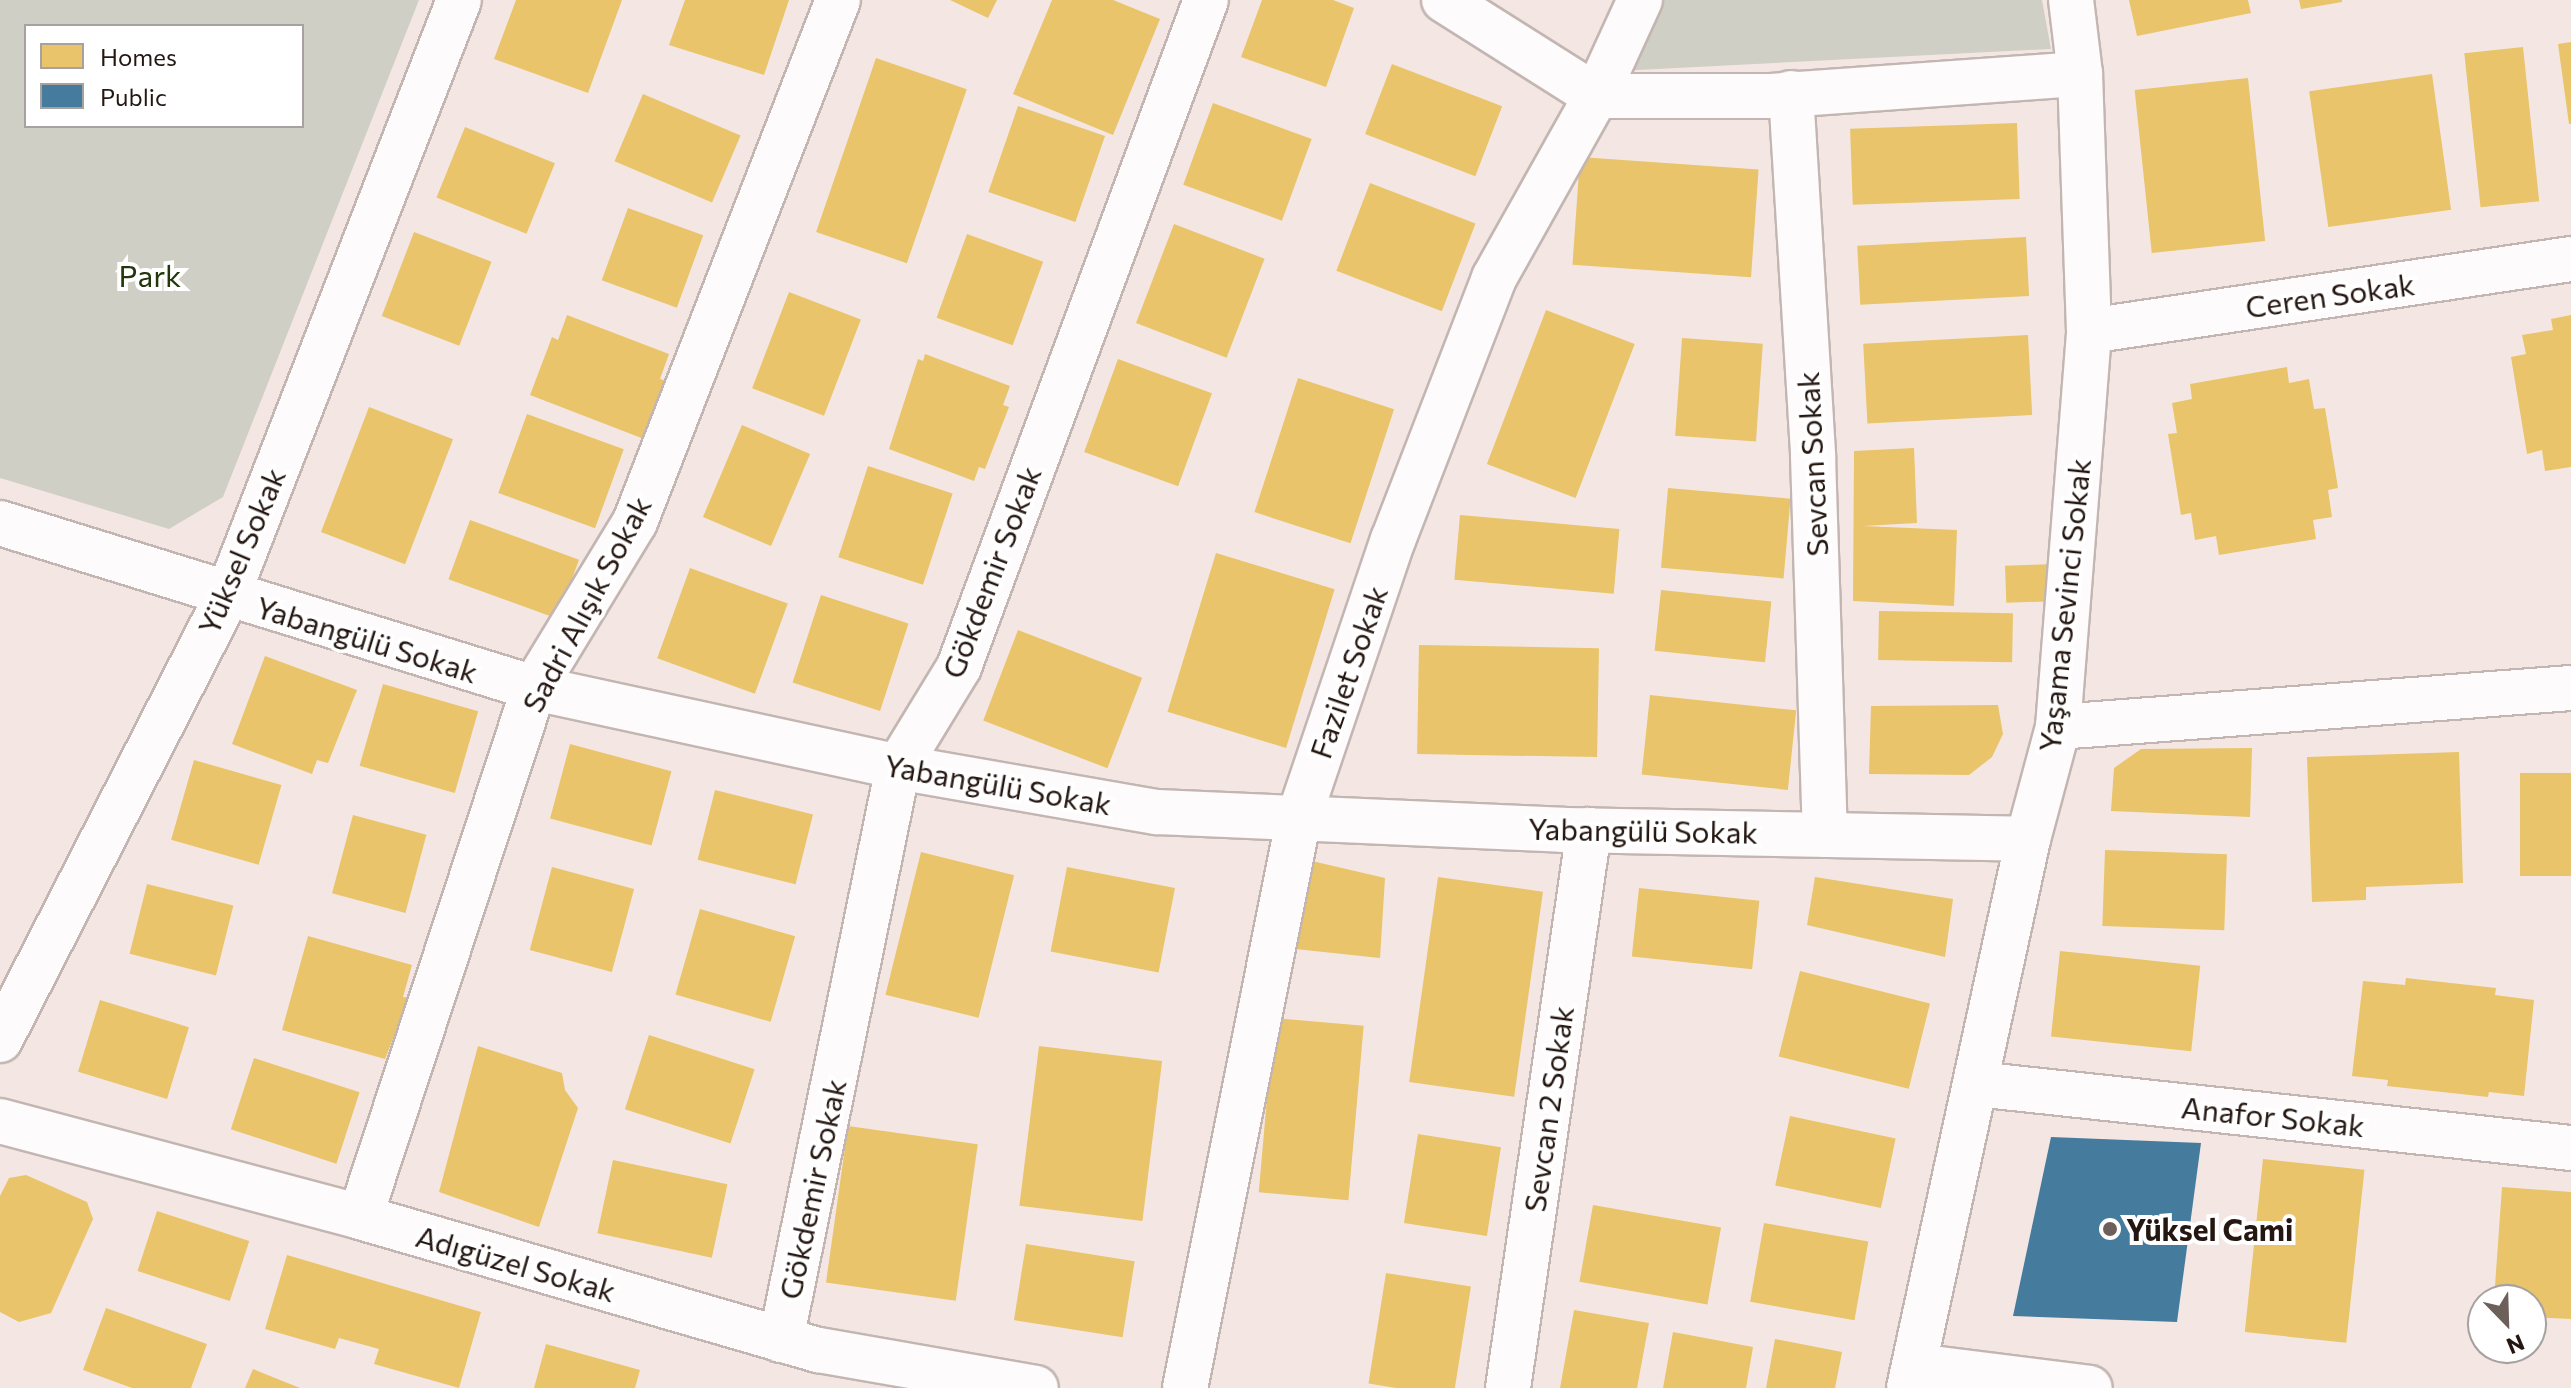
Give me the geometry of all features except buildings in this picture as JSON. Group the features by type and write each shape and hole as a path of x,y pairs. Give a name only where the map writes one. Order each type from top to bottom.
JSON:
{"street":[{"name":"Yüksel Sokak","path":"0,1040 227,597 459,0"},
{"name":"Sadri Alışık Sokak","path":"360,1217 534,688 635,522 838,0"},
{"name":"Gökdemir Sokak","path":"781,1340 898,767 959,667 1206,0"},
{"path":"1444,0 1596,96 1791,93 2080,74"},
{"name":"Fazilet Sokak","path":"1185,1388 1299,817 1393,540 1494,278 1596,96 1640,0"},
{"name":"Yaşama Sevinci Sokak","path":"1912,1377 2028,839 2058,727 2089,331 2080,74 2071,0"},
{"name":"Sevcan Sokak","path":"1791,93 1813,456 1825,835"},
{"name":"Ceren Sokak","path":"2089,331 2571,259"},
{"name":"Yabangülü Sokak","path":"0,523 227,597 534,688 898,767 1157,812 1589,830 2028,839"},
{"path":"2058,727 2571,688"},
{"name":"Sevcan 2 Sokak","path":"1508,1388 1589,830"},
{"name":"Anafor Sokak","path":"1976,1084 2571,1148"},
{"name":"Adıgüzel Sokak","path":"0,1121 360,1217 914,1378 1036,1388"},
{"path":"1912,1377 2090,1388"}],"green space":[{"name":"Park","path":"0,0 419,0 223,497 169,529 0,478"},
{"path":"1657,0 2042,0 2051,49 1618,71"}],"place":[{"name":"Yüksel Cami","path":"2110,1229"}]}
